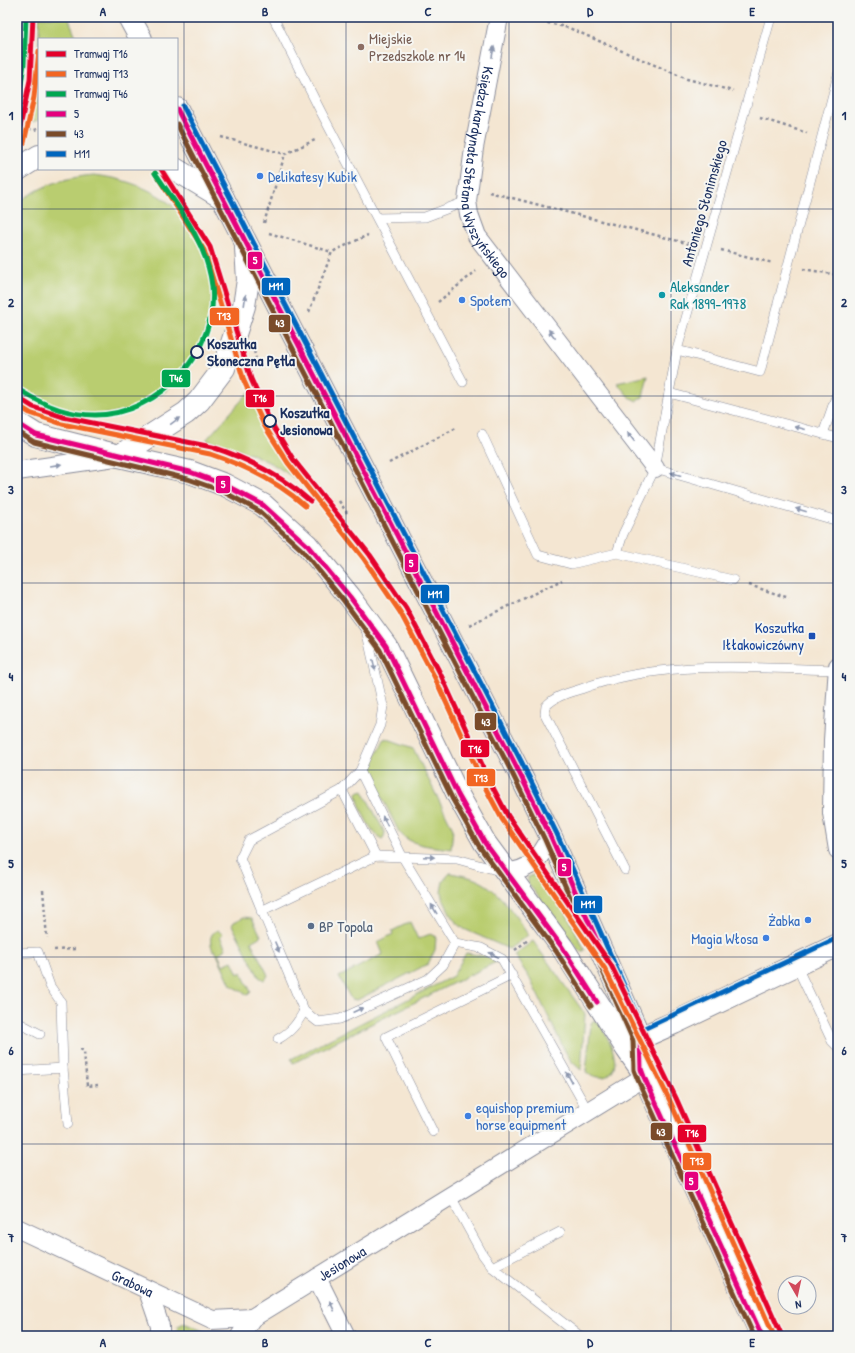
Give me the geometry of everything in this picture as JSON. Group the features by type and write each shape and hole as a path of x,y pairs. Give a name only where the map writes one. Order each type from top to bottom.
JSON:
{"main road":[{"path":"129,17 140,38"},
{"path":"178,111 509,752 551,837 640,1038 642,1073"},
{"path":"17,170 38,157"},
{"path":"177,170 224,198"},
{"path":"119,456 186,413 199,401 224,368 244,306 248,280 245,239"},
{"path":"17,423 36,435 190,472 225,485 263,505 312,551 386,646 458,795 485,843 584,980 642,1073 762,1336"},
{"path":"640,1038 838,945"},
{"path":"584,980 640,1038"}],"street":[{"name":"Księdza kardynała Stefana Wyszyńskiego","path":"500,17 474,148 467,201 469,214 477,236 655,468"},
{"path":"17,471 119,456"},
{"path":"838,668 832,813 838,850"},
{"path":"506,873 523,870 539,859 551,837"},
{"name":"Jesionowa","path":"240,1336 252,1318 588,1111 642,1073"},
{"name":"Grabowa","path":"17,1228 212,1320 252,1318"},
{"path":"317,1278 346,1336"},
{"path":"148,1291 160,1326 160,1336"}],"lane":[{"path":"273,17 463,382"},
{"name":"Antoniego Słonimskiego","path":"617,553 623,534 655,468 677,350 771,17"},
{"path":"677,350 760,372 838,74"},
{"path":"378,218 424,217 467,201"},
{"path":"823,434 838,391"},
{"path":"669,393 838,438"},
{"path":"482,434 538,555 571,564 617,553 733,580"},
{"path":"655,468 838,521"},
{"path":"362,614 383,706 380,725 360,771 342,790 249,840 240,858 304,1011 318,1022 340,1018 428,979 443,965 454,943"},
{"path":"625,870 545,714 546,706 553,699 600,682 649,673 698,667 838,668"},
{"path":"360,771 402,856 454,943 481,948 502,959 588,1111"},
{"path":"342,790 376,856"},
{"path":"261,911 376,856 457,859 506,873"},
{"path":"17,953 38,952 50,986 61,1002 63,1068 68,1124"},
{"path":"796,965 832,1041 838,1047"},
{"path":"432,1132 386,1037 512,975"},
{"path":"278,1039 288,1034 297,1024 304,1011"},
{"path":"17,1022 40,1034"},
{"path":"17,1070 63,1068"},
{"path":"450,1195 483,1255 492,1267 580,1336"},
{"path":"492,1267 560,1232"}],"path":[{"path":"524,17 569,28 687,79 736,91"},
{"path":"757,118 822,137"},
{"path":"17,126 34,130 38,128"},
{"path":"221,137 285,154 333,132"},
{"path":"264,223 285,154"},
{"path":"484,191 694,245"},
{"path":"269,233 332,252 382,228"},
{"path":"309,312 332,252"},
{"path":"426,312 473,274"},
{"path":"453,290 456,294"},
{"path":"389,463 458,427"},
{"path":"339,501 348,513"},
{"path":"469,625 562,580 567,575 571,564"},
{"path":"752,586 789,598"},
{"path":"502,959 534,936"},
{"path":"48,951 76,949"}],"green space":[{"path":"39,17 68,17 77,38 39,38"},
{"path":"38,51 38,120 28,123 34,97"},
{"path":"94,175 159,196 197,235 212,284 205,334 179,378 138,407 83,414 17,389 17,203 36,191 53,183 72,178"},
{"path":"648,376 643,397 637,401 629,397 617,383"},
{"path":"249,392 254,398 267,428 303,479 305,485 276,466 254,455 206,440"},
{"path":"385,738 413,748 453,829 451,849 416,843 410,841 399,832 370,773 371,764"},
{"path":"363,791 385,833 383,839 374,833 362,812 357,793"},
{"path":"450,873 467,876 489,887 508,906 528,935 509,949 464,929 453,919 442,897 441,892 443,881"},
{"path":"540,873 563,907 584,948 584,951 579,951 528,883 528,877"},
{"path":"244,917 252,918 261,936 251,942 267,973 268,976 264,980 259,977 232,925 234,922"},
{"path":"410,922 418,939 430,934 436,937 435,950 428,964 357,1000 351,999 339,977 383,954 378,942 393,934 392,931"},
{"path":"218,930 223,935 220,937 226,949 218,954 223,965 232,961 238,974 241,972 251,992 248,995 231,985 215,950 213,951 211,936"},
{"path":"533,941 585,1014 581,1070 571,1061 565,1051 529,977 514,955"},
{"path":"466,953 502,959 293,1063 291,1059 453,976"},
{"path":"595,1020 598,1021 605,1033 614,1057 615,1064 612,1071 604,1077 596,1077 586,1072 591,1023"},
{"path":"184,1323 215,1336 176,1336 178,1326"}],"tram line":[{"name":"T46","path":"17,112 24,64 26,17"},
{"name":"T16","path":"17,141 30,80 33,17"},
{"name":"T13","path":"24,143 34,97 38,60"},
{"name":"T16","path":"162,170 210,247 251,379 270,421 293,459 370,555 406,608 440,673 491,784 508,816 611,965 676,1098 782,1336"},
{"name":"T13","path":"155,173 204,250 244,381 264,425 288,463 364,559 400,612 434,676 485,787 502,819 605,969 670,1101 774,1336"},
{"name":"T46","path":"21,391 47,405 75,413 95,415 119,412 142,404 162,391 180,374 195,355 206,333 212,310 212,286 209,270 191,226 155,173"},
{"name":"T16","path":"17,397 33,407 63,417 212,447 239,457 264,469 288,483 310,501"},
{"name":"T13","path":"17,405 30,413 62,424 210,454 260,475 283,489 305,506"}],"transit line":[{"name":"M11","path":"183,106 522,763 557,834 646,1035"},
{"name":"5","path":"178,111 516,766 551,837 640,1038 641,1069 644,1077 762,1336"},
{"name":"43","path":"178,126 510,769 545,840 633,1040 634,1070 638,1080 754,1336"},
{"name":"5","path":"17,423 36,435 190,472 225,485 263,505 307,545 350,597 386,646 458,795 485,843 562,947 597,1002"},
{"name":"43","path":"17,431 34,442 188,479 222,491 259,511 302,550 344,601 380,650 452,798 479,846 556,951 591,1006"},
{"name":"M11","path":"637,1032 835,939"}],"place":[{"name":"Miejskie Przedszkole nr 14","path":"361,47"},
{"name":"Delikatesy Kubik","path":"260,176"},
{"name":"Aleksander Rak 1899-1978","path":"662,295"},
{"name":"Społem","path":"462,300"},
{"name":"Koszutka Słoneczna Pętla","path":"197,352"},
{"name":"Koszutka Jesionowa","path":"270,421"},
{"name":"Koszutka Iłłakowiczówny","path":"812,636"},
{"name":"Żabka","path":"808,920"},
{"name":"BP Topola","path":"311,926"},
{"name":"Magia Włosa","path":"766,938"},
{"name":"equishop premium horse equipment","path":"468,1116"}]}
